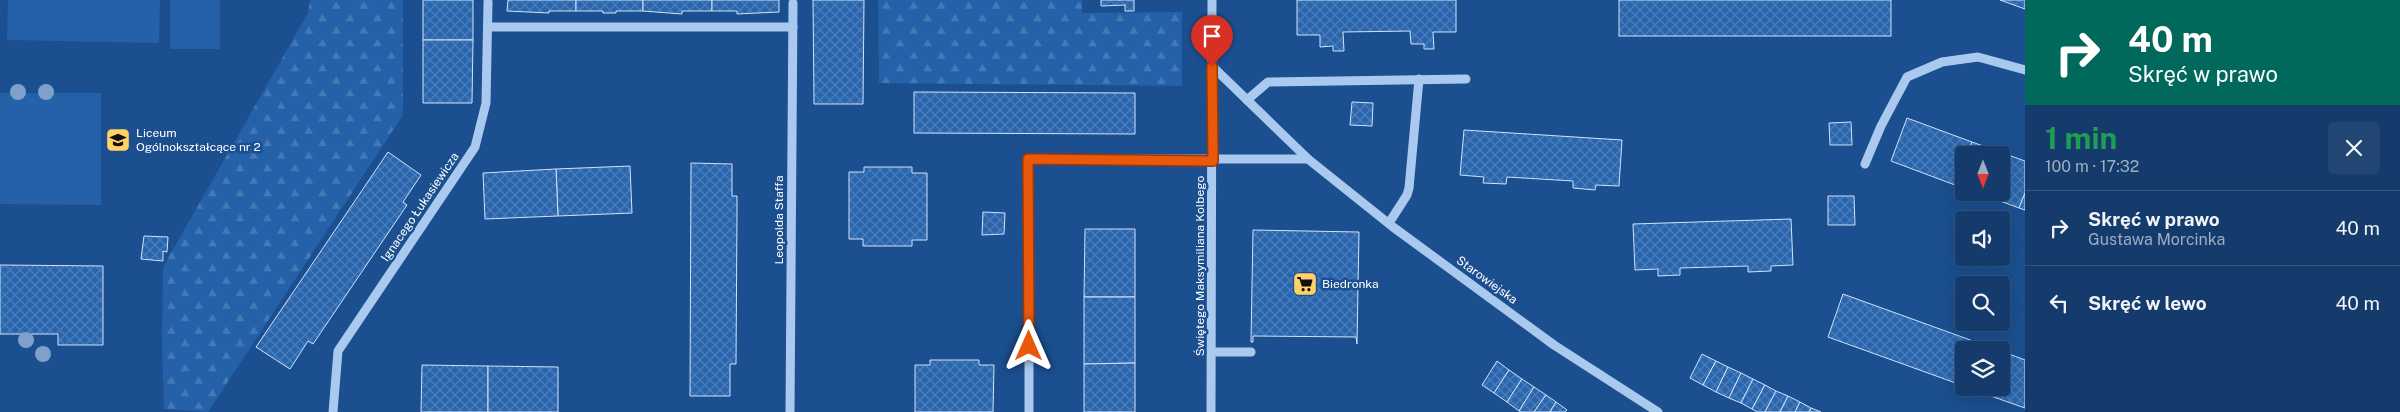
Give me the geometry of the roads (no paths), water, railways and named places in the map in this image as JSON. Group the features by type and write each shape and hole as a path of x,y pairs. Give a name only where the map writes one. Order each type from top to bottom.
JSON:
{"street":[{"name":"Świętego Maksymiliana Kolbego","path":"1212,0 1212,412"},
{"name":"Ignacego Łukasiewicza","path":"333,412 338,352 475,147 486,103 488,2"},
{"name":"Leopolda Staffa","path":"790,412 793,3"},
{"path":"488,27 793,27"},
{"path":"1865,164 1881,126 1907,77 1942,62 1978,57 2025,70"},
{"name":"Starowiejska","path":"1212,66 1308,159 1389,223 1554,345 1658,412"},
{"path":"1389,223 1407,195 1409,188 1419,79"},
{"path":"1247,100 1268,82 1466,79"},
{"path":"1029,412 1028,159 1213,161 1308,159"},
{"path":"1212,352 1251,352"}],"place":[{"name":"Liceum Ogólnokształcące nr 2","path":"118,140"},
{"name":"Biedronka","path":"1305,284"}]}
